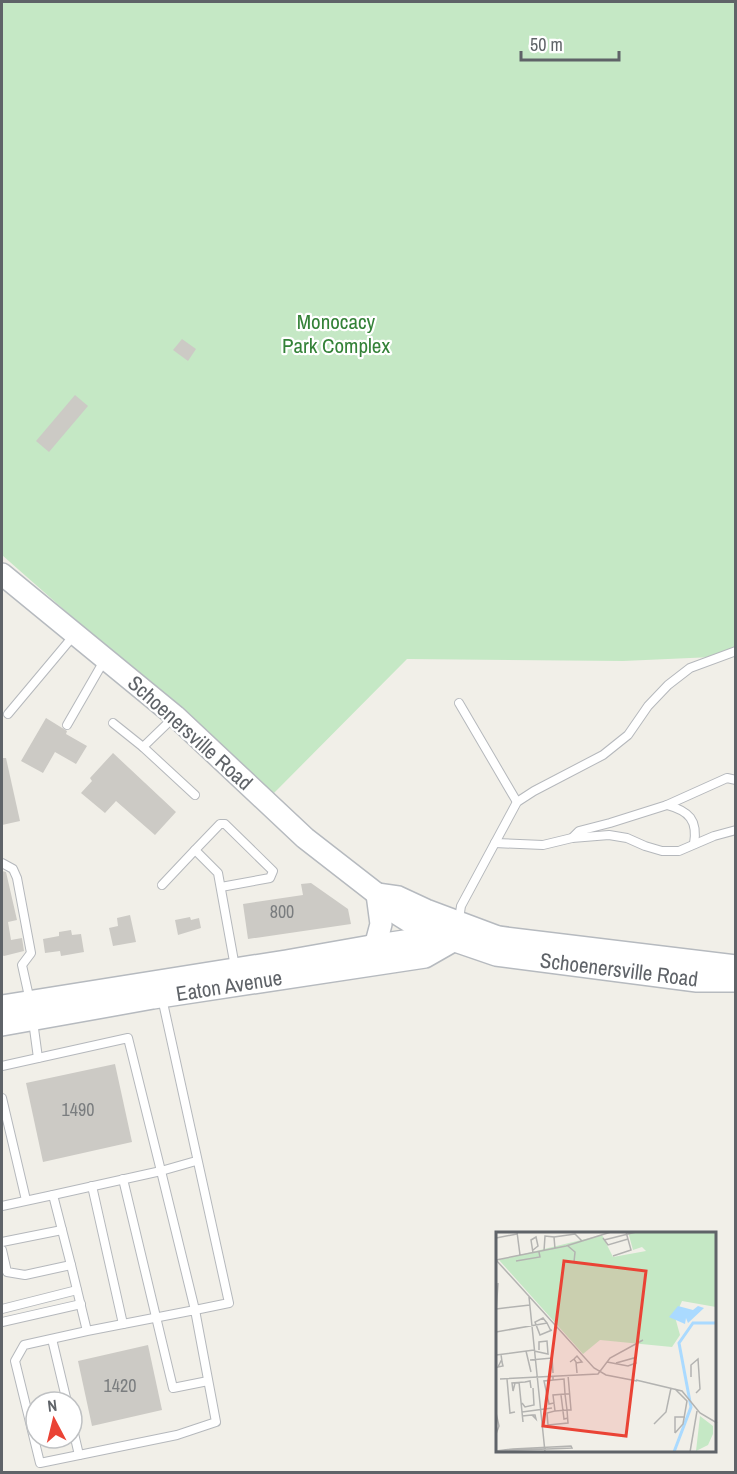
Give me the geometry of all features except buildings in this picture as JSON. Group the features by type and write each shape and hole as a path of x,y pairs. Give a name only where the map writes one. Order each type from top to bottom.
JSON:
{"main road":[{"name":"Schoenersville Road","path":"3,579 76,633 175,716 296,831 377,894 388,908 423,930 456,932 496,955 697,981 735,981"},
{"path":"371,946 376,943 381,924 377,894"},
{"name":"Eaton Avenue","path":"2,1025 31,1010 236,969 456,932 498,937"},
{"name":"Eaton Avenue","path":"2,1006 31,1010 162,996 425,957 456,932"},
{"name":"Schoenersville Road","path":"498,937 735,966"}],"lane":[{"path":"8,714 76,633"},
{"path":"456,932 461,906 517,802 534,790 603,755 620,742 628,735 648,706 690,668 735,651"},
{"path":"67,725 106,658"},
{"path":"459,703 517,802"},
{"path":"143,747 175,716"},
{"path":"113,723 195,795"},
{"path":"572,838 579,831 667,805 727,778 735,780"},
{"path":"667,805 685,812 693,821 696,834 694,844"},
{"path":"162,885 219,825 225,824 273,871 270,878 221,887"},
{"path":"495,843 543,845 572,838 609,836 627,838 662,851 679,851 735,830"},
{"path":"195,850 218,873 236,969"},
{"path":"2,863 13,869 17,878 31,953 22,965 38,1058"},
{"path":"2,1066 128,1038 195,1310 216,1422 177,1435 40,1463 15,1361 24,1346 87,1331 195,1310 229,1303 196,1161 162,996"},
{"path":"2,1098 26,1200"},
{"path":"2,1206 161,1171 196,1161"},
{"path":"123,1179 173,1388 208,1381"},
{"path":"92,1186 123,1324"},
{"path":"53,1195 87,1331"},
{"path":"2,1242 62,1230"},
{"path":"2,1250 7,1272 25,1275 71,1265"},
{"path":"3,1307 77,1290"},
{"path":"2,1322 81,1304"},
{"path":"52,1339 64,1390"},
{"path":"78,1450 79,1455"}],"green space":[{"name":"Monocacy Park Complex","path":"2,2 735,2 735,656 623,661 407,659 273,794 2,555"}]}
